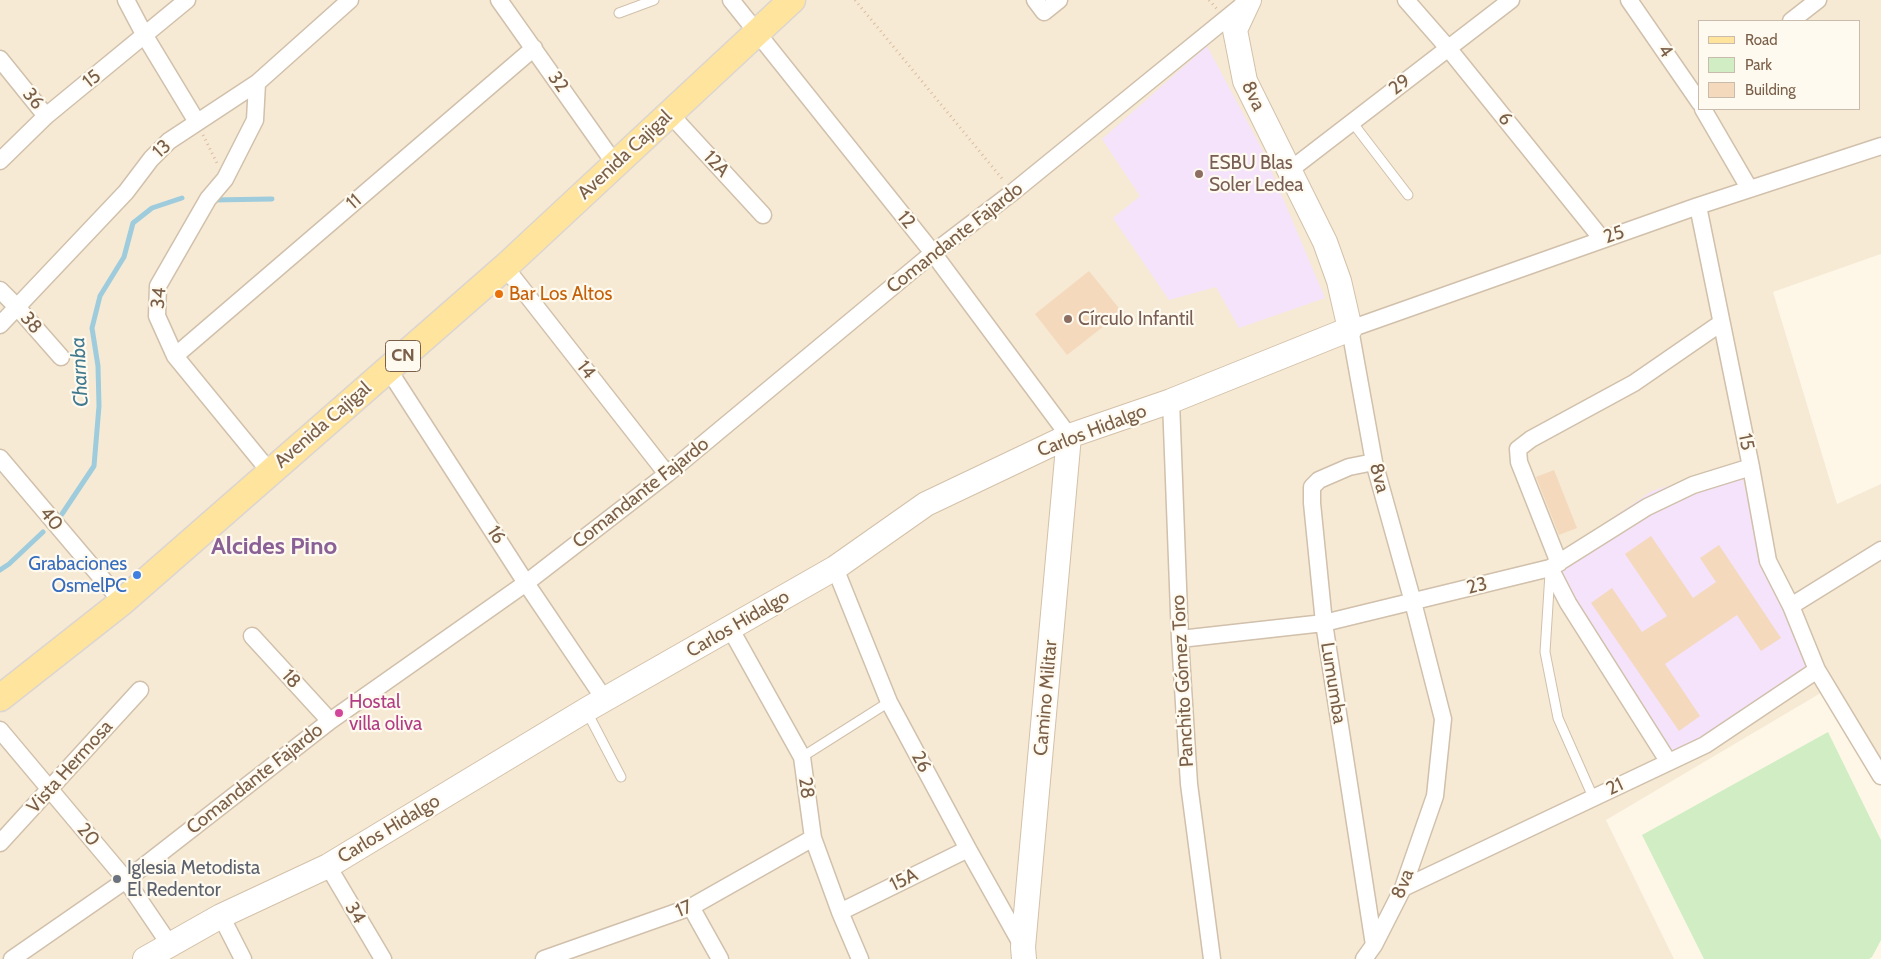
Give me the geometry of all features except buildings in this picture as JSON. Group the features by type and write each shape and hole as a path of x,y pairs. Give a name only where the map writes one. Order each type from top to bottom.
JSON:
{"main road":[{"name":"Avenida Cajigal","path":"0,698 122,602 506,267 792,0"},
{"name":"8va","path":"1248,1 1235,30 1245,81 1324,242 1339,280 1350,329"},
{"name":"Carlos Hidalgo","path":"145,959 221,916 328,866 595,705 835,568 926,504 1069,436 1171,401 1350,329"},
{"name":"Camino Militar","path":"1024,953 1069,436"}],"street":[{"path":"126,0 145,36 197,122"},
{"name":"15","path":"0,161 46,116 187,0"},
{"name":"13","path":"0,325 126,192 151,159 169,142 257,83 350,0"},
{"name":"32","path":"499,0 615,164"},
{"name":"12","path":"731,0 932,253 1069,436"},
{"path":"1035,0 1044,12 1059,0"},
{"name":"6","path":"1406,0 1448,48 1602,239"},
{"name":"29","path":"1290,170 1511,0"},
{"name":"4","path":"1629,0 1698,97"},
{"path":"1792,20 1818,0"},
{"name":"Comandante Fajardo","path":"12,959 126,880 330,721 526,583 667,474 932,253 1013,192 1248,1"},
{"name":"11","path":"175,356 534,48"},
{"name":"36","path":"0,59 46,116"},
{"name":"34","path":"257,83 255,120 225,179 208,200 158,286 157,316 175,356 270,472"},
{"name":"4","path":"1706,110 1749,188"},
{"name":"12A","path":"670,114 763,215"},
{"name":"25","path":"1350,329 1749,188 1881,146"},
{"name":"15","path":"1698,206 1751,467 1768,561 1791,606 1817,670 1881,776"},
{"name":"14","path":"506,267 667,474"},
{"name":"38","path":"0,290 17,306 61,357"},
{"path":"1668,761 1568,603 1519,462 1518,449 1532,439 1634,383 1721,323"},
{"name":"8va","path":"1350,329 1374,462 1413,602 1442,719 1435,796 1403,888 1374,945 1364,959"},
{"name":"16","path":"388,369 526,583 595,705"},
{"name":"Panchito Gómez Toro","path":"1171,401 1180,639 1189,784 1212,959"},
{"name":"40","path":"0,458 122,602"},
{"name":"Lumumba","path":"1374,462 1349,467 1319,480 1312,487 1324,623 1374,945"},
{"name":"23","path":"1180,639 1324,623 1555,565 1647,507 1693,485 1751,467"},
{"path":"1791,606 1881,550"},
{"name":"26","path":"835,568 889,702 1024,953"},
{"name":"28","path":"730,628 802,757 813,838 840,912 860,959"},
{"name":"18","path":"252,636 330,721"},
{"name":"21","path":"1403,888 1705,745 1817,670"},
{"name":"Vista Hermosa","path":"0,843 140,690"},
{"name":"20","path":"0,730 126,880 170,945"},
{"name":"17","path":"544,959 691,907 813,838"},
{"name":"15A","path":"840,912 968,849"},
{"name":"34","path":"328,866 383,959"},
{"path":"691,907 720,959"},
{"path":"221,916 243,959"}],"lane":[{"path":"619,12 654,0"},
{"path":"1352,122 1408,195"},
{"path":"1555,565 1545,652 1558,718 1593,797"},
{"path":"802,757 889,702"},
{"path":"595,705 621,776"}],"path":[{"path":"855,0 1013,192"},
{"path":"197,122 225,179"}],"shaded area":[{"path":"0,0 1881,0 1881,254 1773,292 1837,504 1881,484 1881,764 1831,687 1606,820 1674,959 0,959"},
{"name":"ESBU Blas Soler Ledea","path":"1207,46 1263,151 1325,298 1239,328 1216,287 1169,300 1113,218 1140,196 1102,139"},
{"path":"1739,464 1764,565 1810,668 1675,755 1551,559 1652,491"}],"green space":[{"path":"1828,732 1881,840 1881,940 1872,957 1869,959 1704,959 1642,835"}],"waterway":[{"name":"Charnba","path":"62,514 94,466 99,406 98,366 92,328 100,296 124,257 133,223 152,208 182,198"},
{"name":"Charnba","path":"212,200 272,199"},
{"name":"Charnba","path":"0,570 43,532"}],"place":[{"name":"ESBU Blas Soler Ledea","path":"1199,174"},
{"name":"Bar Los Altos","path":"499,294"},
{"name":"Círculo Infantil","path":"1068,319"},
{"name":"Grabaciones OsmelPC","path":"137,575"},
{"name":"Hostal villa oliva","path":"339,713"},
{"name":"Iglesia Metodista El Redentor","path":"117,879"}],"district":[{"name":"Alcides Pino","path":"274,547"}]}
